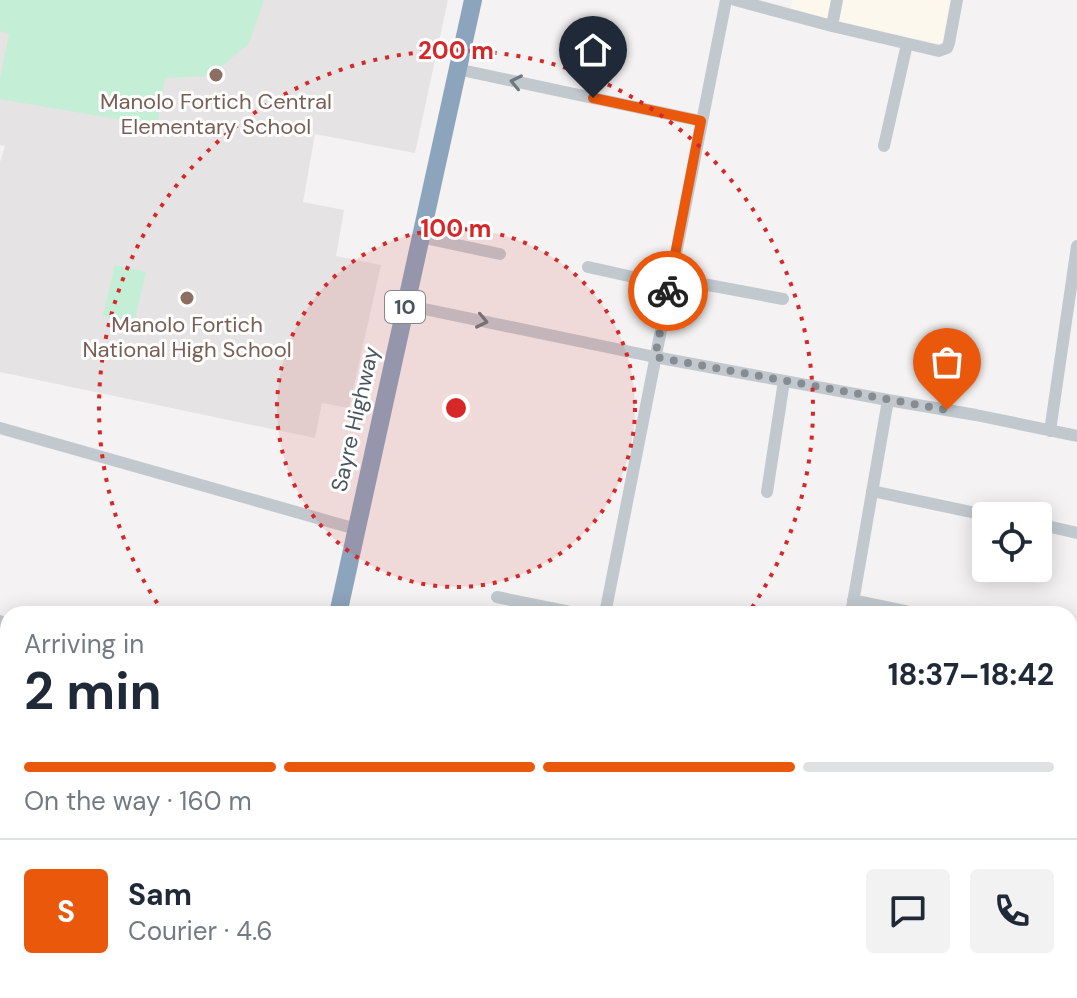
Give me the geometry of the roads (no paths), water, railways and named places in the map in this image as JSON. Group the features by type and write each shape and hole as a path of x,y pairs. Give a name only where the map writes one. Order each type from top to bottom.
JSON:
{"highway":[{"name":"Sayre Highway","path":"340,606 473,0"}],"street":[{"path":"607,606 726,0"},
{"path":"735,0 782,6 832,26 932,50 947,48 957,0"},
{"path":"832,26 837,0"},
{"path":"884,146 907,44"},
{"path":"457,69 701,121"},
{"path":"420,237 500,254"},
{"path":"1050,431 1077,246"},
{"path":"588,267 783,299"},
{"path":"405,305 655,357 1077,436"},
{"path":"767,492 784,381"},
{"path":"852,606 888,400"},
{"path":"0,428 356,529"},
{"path":"872,491 972,512"},
{"path":"1052,527 1077,533"},
{"path":"497,597 541,606"},
{"path":"853,600 882,606"}],"place":[{"name":"Manolo Fortich Central Elementary School","path":"216,75"},
{"name":"Manolo Fortich National High School","path":"187,298"}]}
